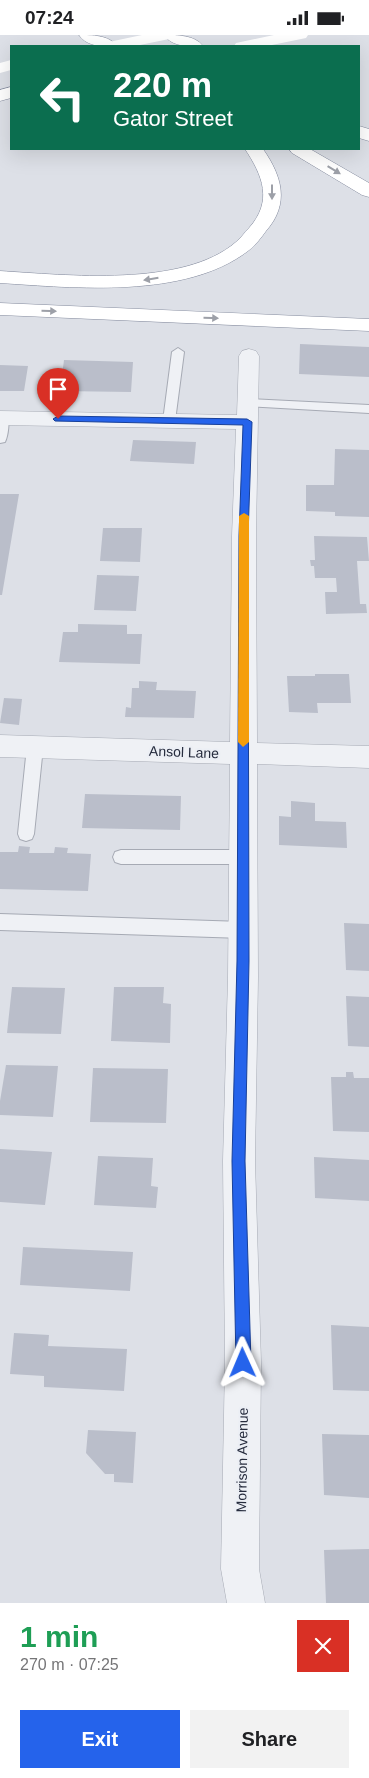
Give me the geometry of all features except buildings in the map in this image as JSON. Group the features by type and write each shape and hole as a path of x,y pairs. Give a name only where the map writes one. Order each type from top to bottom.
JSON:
{"main road":[{"path":"87,35 108,45"},
{"path":"115,45 168,35"},
{"path":"172,35 194,45"},
{"path":"247,45 300,35"},
{"path":"0,277 99,282 141,280 173,275 202,267 226,257 244,245 259,231 266,219 272,200 272,184 269,172 255,150"},
{"path":"300,150 369,191"},
{"path":"0,309 369,325"}],"street":[{"name":"Morrison Avenue","path":"246,1603 240,1569 243,1363 239,1161 243,930 244,536 248,356"},
{"path":"1,425 169,421 248,413"},
{"name":"Ansol Lane","path":"0,746 369,757"}],"lane":[{"path":"169,421 178,352"},
{"path":"248,413 369,409"},
{"path":"26,834 35,747"},
{"path":"122,857 243,857"},
{"path":"0,922 243,930"}],"slow traffic":[{"path":"243,742 244,516"}],"route":[{"path":"58,419 247,422 244,536 243,961 239,1161 243,1363"}]}
